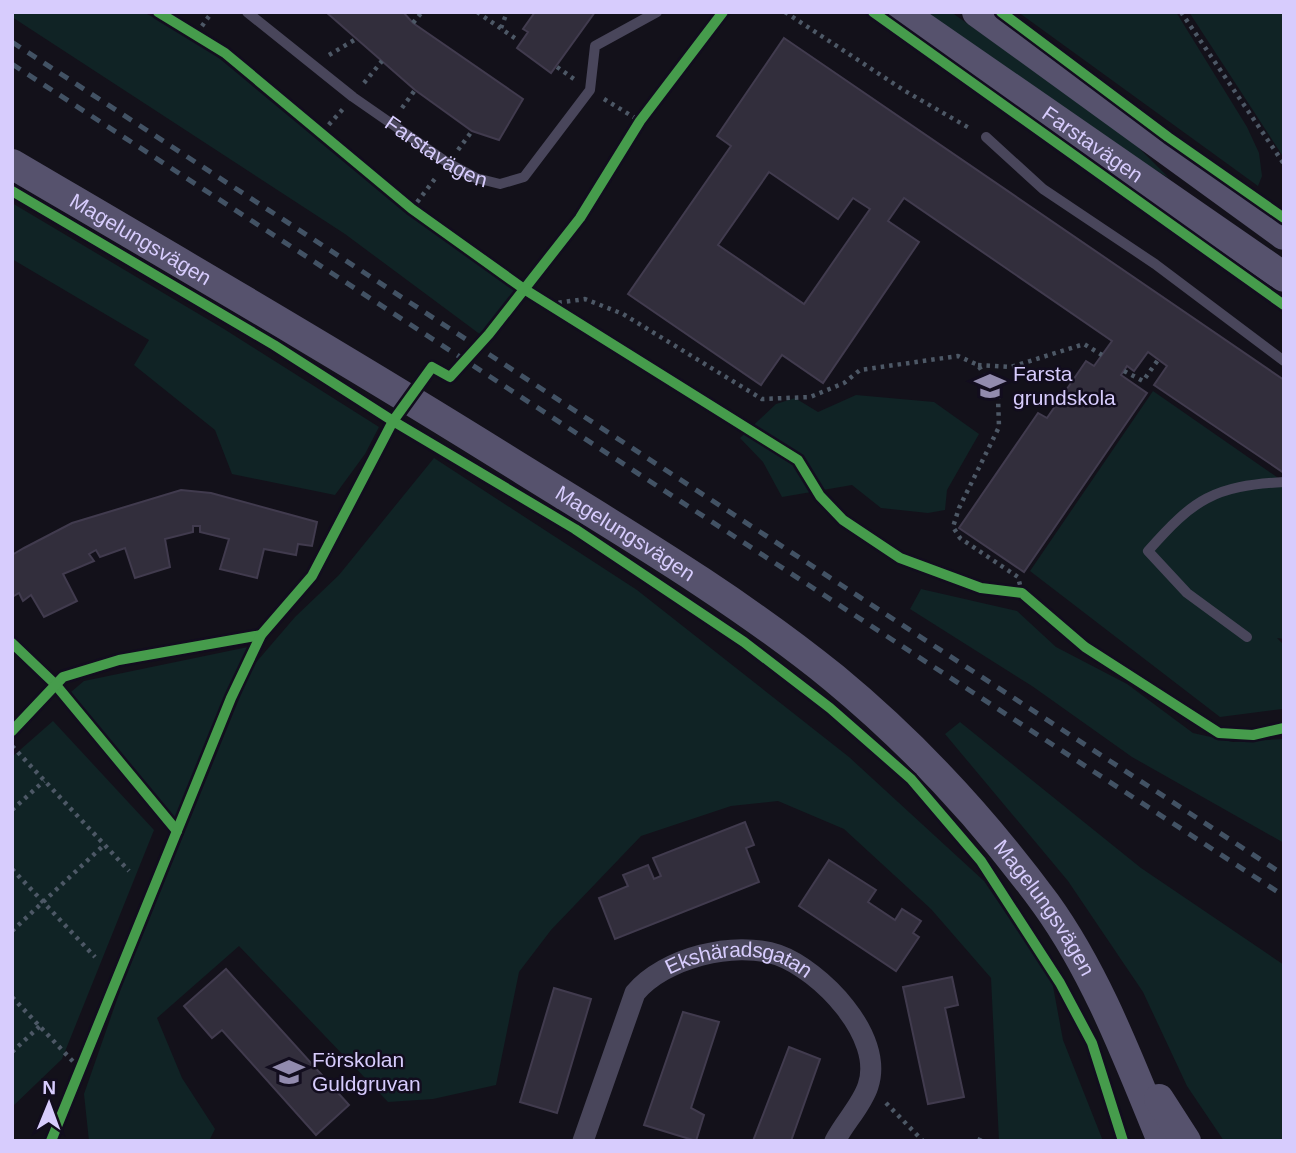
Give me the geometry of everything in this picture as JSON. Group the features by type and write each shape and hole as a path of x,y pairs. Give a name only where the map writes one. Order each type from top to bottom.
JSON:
{"main road":[{"name":"Farstavägen","path":"901,12 1284,277"},
{"name":"Farstavägen","path":"976,12 1284,235"},
{"name":"Magelungsvägen","path":"12,164 392,388 569,498 785,639 835,679 928,763 1008,856 1048,908 1119,1037 1186,1141"},
{"name":"Magelungsvägen","path":"1119,1037 1162,1141"}],"street":[{"name":"Ekshäradsgatan","path":"583,1141 635,993 646,980 684,962 732,949 777,955 818,977 856,1020 869,1054 869,1085"},
{"path":"835,1141 869,1085"}],"lane":[{"name":"Farstavägen","path":"247,12 353,97 448,163 490,183 513,182 524,177 590,90 595,46 657,12"},
{"path":"986,137 1043,189 1154,264 1284,360"},
{"path":"1247,637 1187,593 1148,551 1178,517 1215,492 1250,484 1284,482"}],"path":[{"path":"197,34 212,12"},
{"path":"413,23 422,12"},
{"path":"477,12 519,41"},
{"path":"501,28 507,12"},
{"path":"785,12 905,91 986,137"},
{"path":"1181,12 1284,164"},
{"path":"314,65 356,39"},
{"path":"323,131 382,61"},
{"path":"633,132 648,110"},
{"path":"312,123 332,140"},
{"path":"412,209 448,163"},
{"path":"402,200 423,217"},
{"path":"546,301 585,299 623,314 762,399 810,397 844,383 860,370 958,356 978,365 1011,367 1084,344 1102,355"},
{"path":"546,301 572,318"},
{"path":"1124,370 1143,381 1158,360"},
{"path":"978,365 998,397 999,427 959,508 953,527 960,538 1018,576 1022,593 1032,602"},
{"path":"1008,592 1022,593"},
{"path":"12,746 129,871"},
{"path":"12,810 44,781"},
{"path":"12,931 104,845"},
{"path":"12,869 95,957"},
{"path":"12,997 40,1026 79,1075 86,1058"},
{"path":"12,1052 40,1026"},
{"path":"869,1085 923,1141"},
{"path":"979,1141 982,1134"}],"green space":[{"path":"12,12 143,12 196,39 408,215 517,289 481,335 345,234 12,17"},
{"path":"924,12 951,12 1128,137 1169,178 1127,153"},
{"path":"1018,12 1176,12 1247,127 1259,153 1262,176 1258,186"},
{"path":"1189,12 1284,12 1284,158"},
{"path":"12,203 224,329 379,427 365,454 335,495 232,474 215,430 134,365 149,340 12,259"},
{"path":"1153,391 1284,482 1284,639 1277,638 1284,645 1282,709 1220,717 1030,571"},
{"path":"856,395 934,402 979,434 947,490 945,510 928,513 881,508 852,485 782,497 763,462 740,438 776,404 795,398 818,412"},
{"path":"434,458 637,590 849,757 984,881 1052,981 1063,1040 1103,1141 999,1141 991,978 931,909 844,829 778,801 731,806 641,836 551,930 519,972 496,1085 433,1099 388,1102 239,946 157,1018 182,1078 215,1129 209,1141 89,1141 84,1094 121,988 252,667 295,617 339,575"},
{"path":"921,589 1017,611 1056,647 1127,684 1193,733 1233,742 1284,739 1284,843 1132,757 1032,686 910,609"},
{"path":"248,647 175,822 71,692 84,681"},
{"path":"53,721 154,830 62,1059 12,1107 12,757"},
{"path":"960,722 1141,868 1284,965 1284,1141 1224,1141 1187,1086 1143,992 1068,881 945,734"}],"building":[{"path":"326,12 403,12 413,23 523,99 499,140 472,131 415,90"},
{"path":"535,12 595,12 551,73 517,48 528,32 523,29"},
{"path":"784,38 1284,380 1284,473 1154,385 1167,366 1148,352 1134,371 1127,366 1121,375 1147,393 1024,572 959,528 1038,413 1047,418 1086,361 1094,366 1112,341 904,198 888,221 919,242 823,383 782,355 761,385 628,294 731,146 717,136","holes":["769,172 838,219 853,198 870,209 804,304 718,245"]},
{"path":"181,490 211,493 317,522 312,546 298,544 296,555 264,549 257,578 220,569 229,539 200,532 200,526 193,526 193,532 165,539 170,567 135,578 125,548 100,557 96,550 89,554 94,561 63,574 77,601 44,617 31,595 23,601 19,593 12,597 12,555 72,523"},
{"path":"745,822 754,845 746,848 759,882 615,939 599,898 628,886 623,875 648,865 654,879 661,876 653,858"},
{"path":"829,860 876,890 868,902 895,920 902,909 921,921 913,933 919,937 896,971 799,906"},
{"name":"Förskolan Guldgruvan","path":"226,969 349,1105 316,1135 222,1030 212,1038 184,1006"},
{"path":"952,977 958,1005 945,1008 964,1097 928,1104 903,987"},
{"path":"554,988 591,999 557,1113 520,1102"},
{"path":"683,1012 719,1022 691,1108 704,1115 696,1141 644,1125"},
{"path":"789,1047 820,1059 791,1141 753,1141"}],"railway":[{"path":"12,42 1284,875"},
{"path":"12,64 1284,896"}],"cycle path":[{"path":"158,12 225,53 412,209 524,289 798,460 820,496 843,520 900,558 981,588 1022,593 1085,647 1219,733 1253,735 1284,728"},
{"path":"51,1141 231,698 261,635 312,576 393,421 432,367 450,377 489,334 580,218 640,121 723,12"},
{"path":"873,12 1284,305"},
{"path":"1001,12 1168,137 1284,218"},
{"path":"12,191 274,345 393,421 575,529 744,642 830,708 911,779 981,861 1060,983 1092,1043 1123,1141"},
{"path":"12,731 63,677 119,660 261,635"},
{"path":"12,643 55,684 177,831"}],"place":[{"name":"Farsta grundskola","path":"990,386"},
{"name":"Förskolan Guldgruvan","path":"289,1072"}]}
